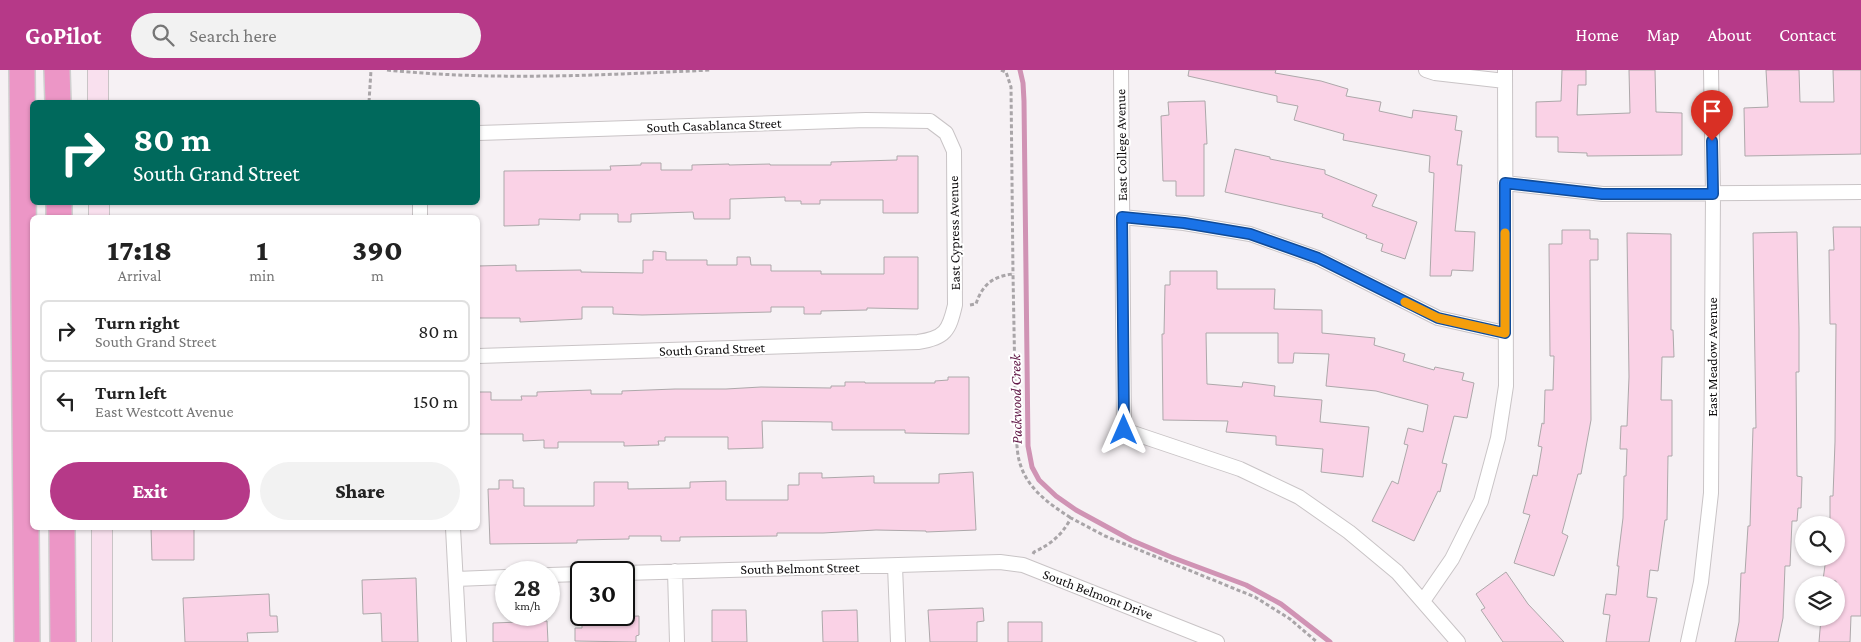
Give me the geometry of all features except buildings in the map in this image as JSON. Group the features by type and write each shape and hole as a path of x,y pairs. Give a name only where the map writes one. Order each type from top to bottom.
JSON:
{"highway":[{"path":"22,70 27,642"},
{"path":"57,70 58,100"},
{"path":"62,530 62,642"}],"street":[{"path":"98,70 98,100"},
{"name":"East College Avenue","path":"1121,70 1124,430 1240,469 1299,497 1349,532 1397,572 1423,601"},
{"path":"1426,70 1435,73 1505,75 1506,386 1498,438 1481,501 1452,559 1423,601 1458,642"},
{"name":"East Meadow Avenue","path":"1688,642 1701,582 1710,493 1713,194 1711,70"},
{"name":"South Casablanca Street","path":"480,134 866,120 930,121 946,134"},
{"name":"East Cypress Avenue","path":"945,333 952,321 955,305 954,151 946,134"},
{"path":"1505,183 1602,194 1861,192"},
{"path":"1122,217 1184,223 1250,234 1318,258 1438,318 1505,333"},
{"name":"South Grand Street","path":"480,356 918,342 934,340 945,333"},
{"path":"102,530 102,642"},
{"path":"453,530 458,642"},
{"name":"South Belmont Drive","path":"977,562 1000,562 1027,567 1217,642"},
{"name":"South Belmont Street","path":"635,572 895,566 977,562"},
{"path":"895,566 898,642"},
{"path":"675,571 677,642"},
{"path":"456,579 495,577"}],"path":[{"path":"369,100 371,70"},
{"path":"387,70 436,75 569,76 711,70"},
{"path":"1001,70 1006,72 1011,87 1016,436 1019,459 1029,484 1048,503 1105,536 1255,597 1290,619 1317,642"},
{"path":"955,305 976,304 980,292 988,283 1002,275 1013,274"},
{"path":"1027,567 1034,552 1050,544 1064,531 1071,518"}],"waterway":[{"name":"Packwood Creek","path":"1020,70 1024,101 1028,446 1032,467 1039,480 1056,496 1076,510 1131,540 1246,585 1281,604 1330,642"}],"slow traffic":[{"path":"1405,302 1438,318 1505,333 1505,233"}],"route":[{"path":"1124,430 1122,217 1184,223 1250,234 1318,258 1438,318 1505,333 1505,183 1602,194 1713,194 1712,141"}]}
